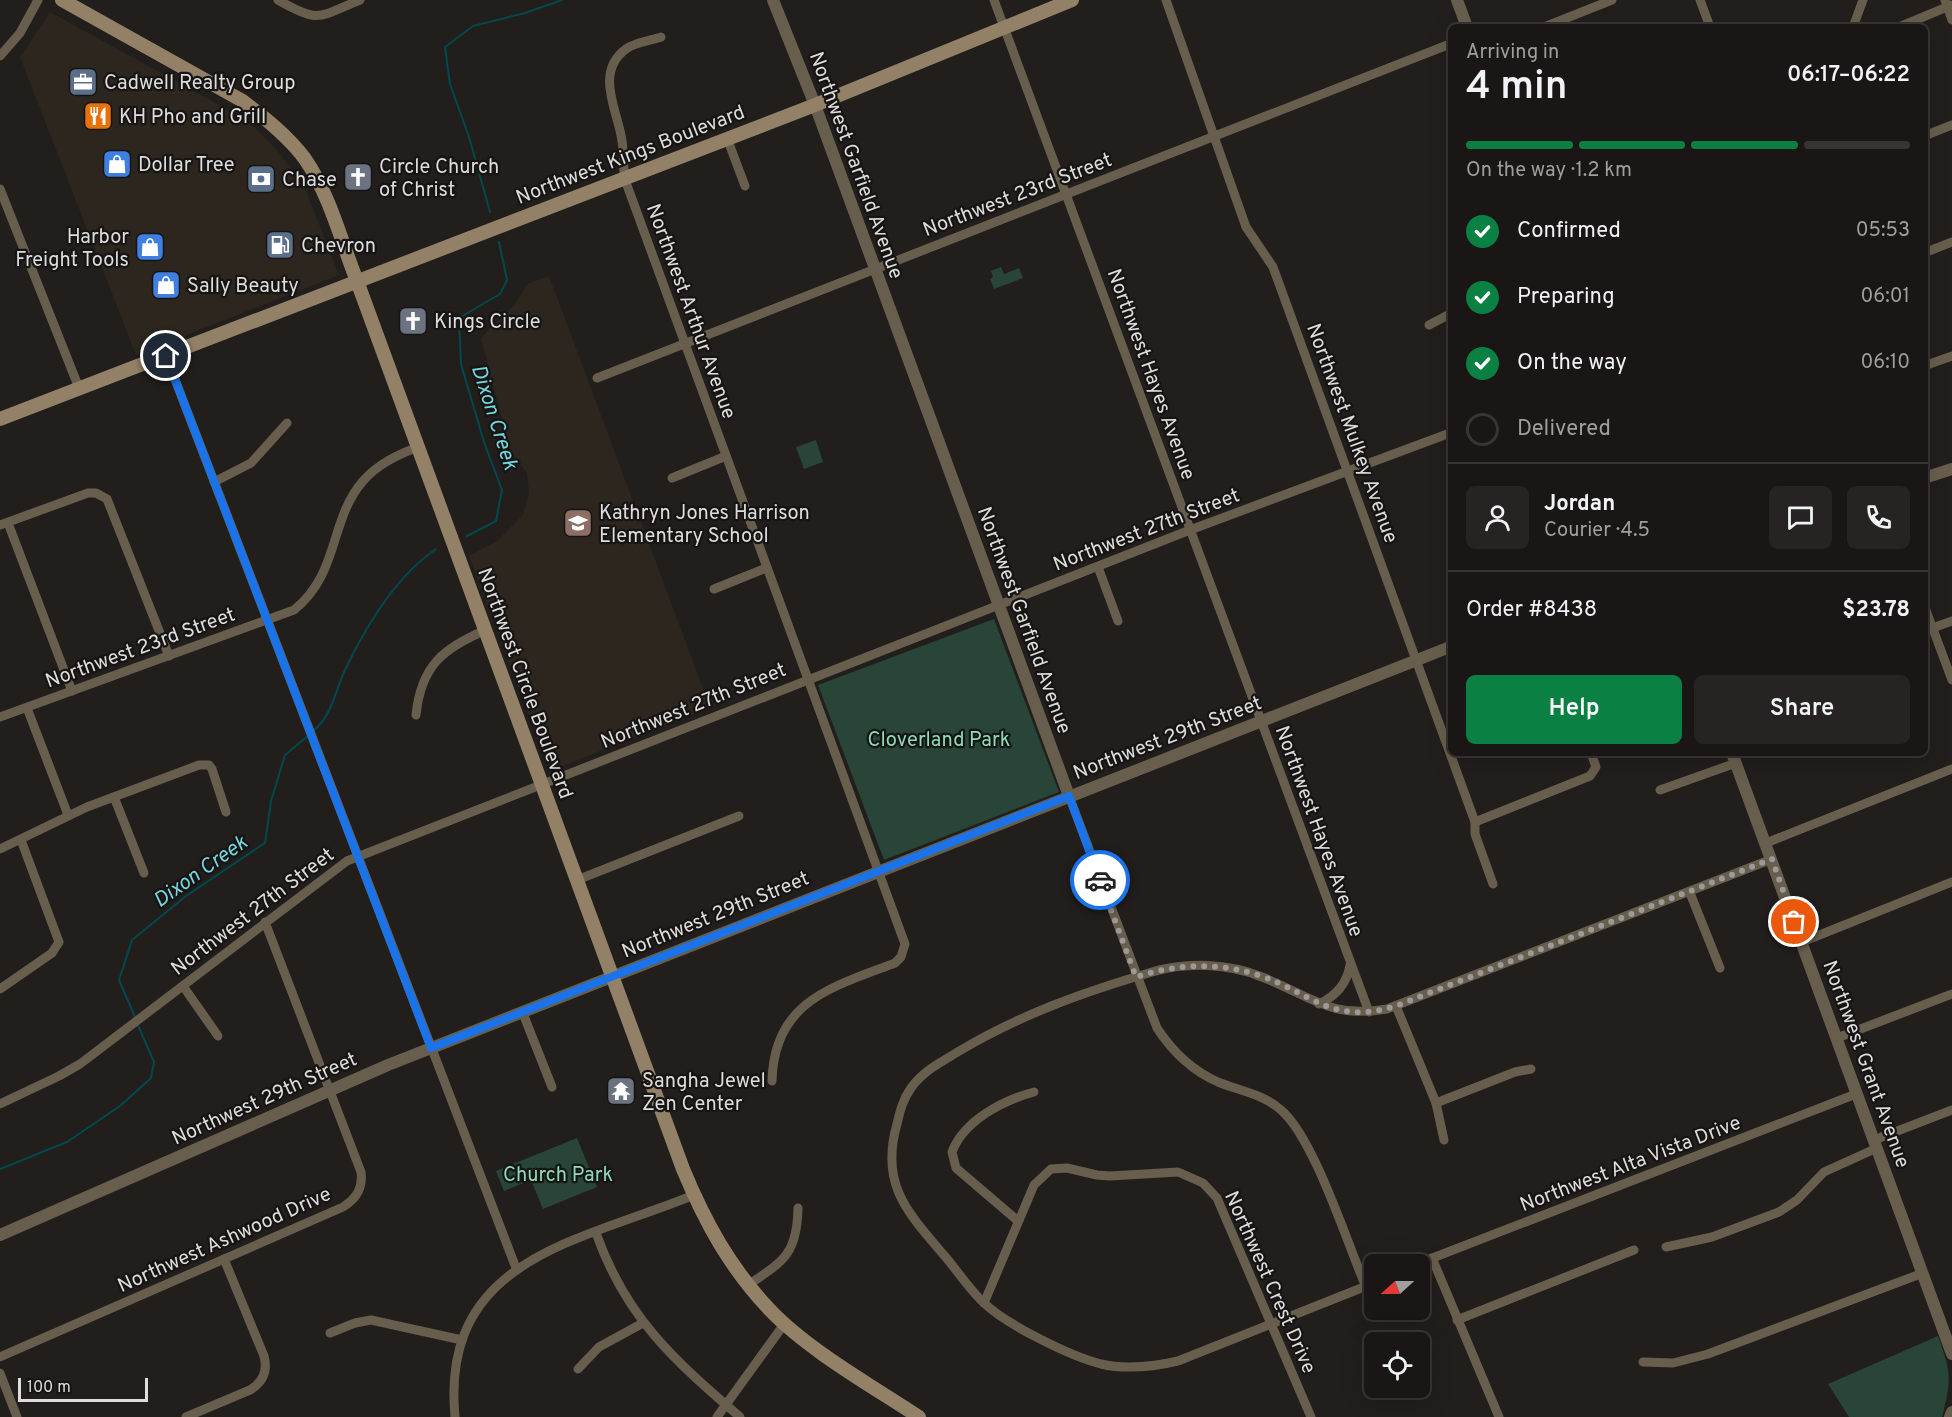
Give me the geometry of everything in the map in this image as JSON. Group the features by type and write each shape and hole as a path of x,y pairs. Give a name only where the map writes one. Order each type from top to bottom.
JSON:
{"main road":[{"name":"Northwest Circle Boulevard","path":"62,0 241,100 271,124 306,160 323,192 357,281 694,1195 717,1242 748,1286 784,1323 919,1417"},
{"name":"Northwest Kings Boulevard","path":"0,419 815,105 1072,0"}],"street":[{"path":"0,56 21,33 38,0"},
{"path":"278,0 303,14 314,17 360,0"},
{"name":"Northwest Garfield Avenue","path":"773,0 815,105 1136,977 1157,1028 1184,1060 1214,1079 1269,1101 1294,1124 1307,1146 1364,1272"},
{"name":"Northwest Hayes Avenue","path":"994,0 1369,1012"},
{"name":"Northwest Mulkey Avenue","path":"1166,0 1246,227 1273,267 1448,745"},
{"path":"1457,0 1466,24"},
{"path":"1552,24 1612,0"},
{"path":"1700,0 1709,24"},
{"path":"1854,24 1863,0"},
{"path":"1905,24 1948,4 1952,20"},
{"name":"Northwest Arthur Avenue","path":"661,38 626,49 618,56 609,74 609,87 622,139 624,177 904,939 904,951 895,963 829,988 796,1013 787,1025 776,1051 772,1081"},
{"name":"Northwest 23rd Street","path":"597,378 1448,45"},
{"path":"1928,134 1952,125"},
{"path":"727,138 745,186"},
{"path":"0,189 79,388"},
{"path":"1928,252 1952,243"},
{"path":"1429,325 1448,315"},
{"path":"166,356 516,1268"},
{"path":"1928,365 1952,356"},
{"path":"214,482 251,463 286,423"},
{"name":"Northwest 27th Street","path":"0,1104 59,1076 145,1015 331,872 357,856 1190,530 1448,434"},
{"name":"Northwest 23rd Street","path":"0,717 294,610 318,586 345,514 363,481 386,461 418,447"},
{"path":"672,478 726,456"},
{"path":"1928,477 1952,469"},
{"path":"72,691 4,524 88,493 96,493 107,499 169,656"},
{"path":"1098,567 1118,621"},
{"path":"714,589 766,568"},
{"path":"1952,621 1929,629 1952,680"},
{"path":"416,715 423,681 439,657 457,642 486,630"},
{"name":"Northwest 29th Street","path":"0,1234 330,1090 522,1011 1448,648"},
{"path":"27,708 68,815"},
{"name":"Northwest Mulkey Avenue","path":"1452,756 1476,822 1475,834 1493,884"},
{"path":"1476,822 1590,776 1595,772 1592,756"},
{"path":"1660,790 1734,758"},
{"name":"Northwest Grant Avenue","path":"1734,758 1856,1094 1950,1340 1952,1354"},
{"path":"0,849 68,815 204,765 209,765 214,773 226,812"},
{"path":"1766,843 1952,769"},
{"path":"114,797 144,873"},
{"path":"577,880 739,816"},
{"path":"0,989 52,953 59,942 21,840"},
{"path":"1364,1287 1178,1360 1152,1367 1127,1368 1099,1363 1053,1345 984,1304 919,1226 896,1187 890,1155 902,1104 909,1091 926,1072 1002,1026 1026,1014 1136,977 1173,967 1226,968 1260,976 1319,1004 1347,1012 1369,1012 1396,1006 1690,893 1772,859"},
{"path":"1802,942 1952,882"},
{"path":"1690,893 1720,968"},
{"name":"Northwest Ashwood Drive","path":"0,1357 343,1207 356,1197 361,1189 361,1172 265,922"},
{"name":"Northwest Hayes Avenue","path":"1319,1004 1339,991 1345,982 1350,964"},
{"path":"183,986 218,1036"},
{"path":"1837,1038 1952,994"},
{"path":"1396,1006 1436,1103 1444,1140"},
{"path":"522,1011 552,1087"},
{"path":"1436,1103 1515,1072 1531,1069"},
{"path":"1018,1221 956,1168 952,1152 966,1132 989,1112 1004,1103 1034,1092"},
{"name":"Northwest Alta Vista Drive","path":"1432,1258 1856,1094"},
{"path":"1666,1247 1712,1237 1779,1212 1797,1200 1824,1172 1875,1144 1952,1110"},
{"name":"Northwest Crest Drive","path":"984,1304 1034,1185 1051,1169 1067,1168 1110,1176 1170,1170 1190,1176 1203,1183 1217,1198 1311,1417"},
{"path":"455,1417 454,1375 462,1340 477,1309 499,1283 516,1268 539,1254 694,1195"},
{"path":"748,1286 788,1254 796,1239 798,1208"},
{"path":"596,1233 611,1271 642,1323 681,1366 740,1417"},
{"path":"1457,1320 1634,1250"},
{"path":"1432,1258 1498,1417"},
{"path":"186,1417 250,1390 257,1385 265,1373 264,1356 224,1259"},
{"path":"1643,1362 1674,1363 1708,1354 1923,1273"},
{"path":"330,1333 355,1323 371,1320 462,1340"},
{"path":"578,1368 599,1347 642,1323"},
{"path":"717,1417 784,1323"},
{"path":"0,1373 17,1417"}],"shaded area":[{"path":"50,12 214,102 255,128 276,149 305,188 339,275 136,355 20,57"},
{"name":"Kathryn Jones Harrison Elementary School","path":"549,276 710,707 550,771 469,556 497,541 523,515 529,493 527,473 510,450 481,338 514,305 529,283"}],"green space":[{"path":"1001,267 1004,274 1019,268 1023,278 994,289 990,279 993,277 991,271"},
{"path":"816,440 823,462 804,469 796,447"},
{"name":"Cloverland Park","path":"994,619 1059,792 884,860 818,685"},
{"name":"Church Park","path":"577,1138 597,1187 543,1209 531,1180 504,1191 496,1171"},
{"path":"1938,1336 1949,1376 1942,1417 1849,1417 1828,1384"}],"waterway":[{"name":"Dixon Creek","path":"490,212 469,137 450,84 445,47 473,26 525,13 562,0"},
{"name":"Dixon Creek","path":"467,536 496,521 502,490 484,442 461,364 459,318 500,294 507,280 499,242"},
{"name":"Dixon Creek","path":"313,731 329,711 353,653 372,619 408,573 436,549"},
{"name":"Dixon Creek","path":"135,1017 119,980 132,940 186,896 265,843 271,801 285,755 309,735"},
{"name":"Dixon Creek","path":"0,1169 67,1142 120,1106 151,1078 154,1062 137,1023"}],"way so far":[{"path":"1100,880 1136,977 1173,967 1226,968 1260,976 1319,1004 1347,1012 1369,1012 1396,1006 1690,893 1772,859 1794,922"}],"place":[{"name":"Cadwell Realty Group","path":"83,82"},
{"name":"KH Pho and Grill","path":"98,116"},
{"name":"Dollar Tree","path":"117,164"},
{"name":"Circle Church of Christ","path":"358,177"},
{"name":"Chase","path":"261,179"},
{"name":"Chevron","path":"280,245"},
{"name":"Harbor Freight Tools","path":"150,247"},
{"name":"Sally Beauty","path":"166,285"},
{"name":"Kings Circle","path":"413,321"},
{"name":"Kathryn Jones Harrison Elementary School","path":"578,523"},
{"name":"Sangha Jewel Zen Center","path":"621,1091"}],"route":[{"path":"166,356 431,1048 1069,796 1100,880"}]}
